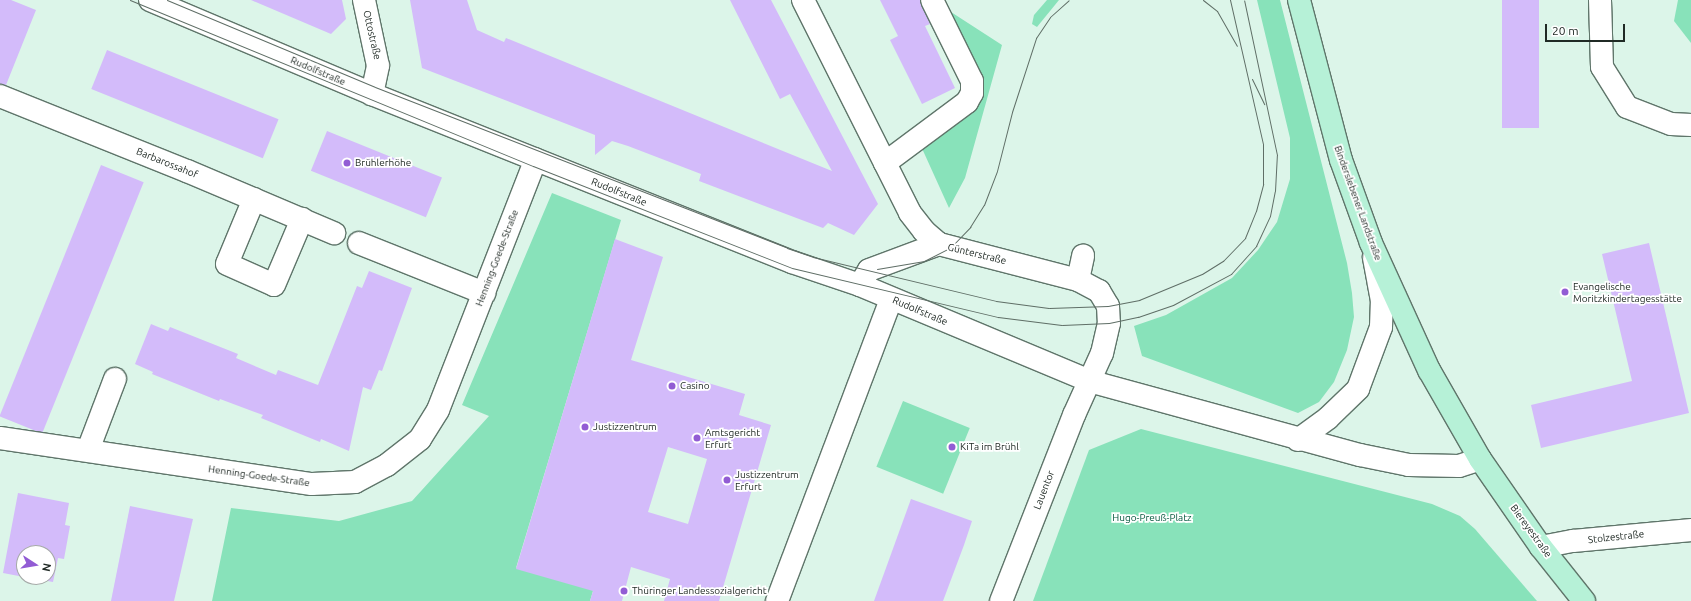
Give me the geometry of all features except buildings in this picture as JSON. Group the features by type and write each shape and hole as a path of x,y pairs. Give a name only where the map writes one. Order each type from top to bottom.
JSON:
{"main road":[{"name":"Binderslebener Landstraße","path":"1300,0 1341,160 1371,243 1429,370 1480,459"},
{"name":"Biereyestraße","path":"1480,459 1541,547 1584,601"}],"street":[{"name":"Rudolfstraße","path":"150,0 372,94 792,262 860,285 1089,381"},
{"name":"Ottostraße","path":"364,0 378,66 372,94"},
{"name":"Günterstraße","path":"803,0 910,213 924,231 939,244 1078,280 1099,291 1108,306 1109,323 1102,353 1089,381"},
{"path":"885,163 967,102 972,93 972,81 932,0"},
{"path":"1600,0 1602,68 1627,107 1671,124 1691,125"},
{"name":"Barbarossahof","path":"0,96 334,233"},
{"name":"Henning-Goede-Straße","path":"0,438 312,484 355,482 387,465 420,439 438,410 536,159"},
{"path":"254,199 227,264 274,285 302,219"},
{"path":"359,243 484,293"},
{"path":"1298,440 1328,418 1358,389 1371,357 1381,327 1382,301 1371,243"},
{"path":"860,285 869,270 939,244"},
{"path":"1078,280 1083,256"},
{"path":"777,601 891,299"},
{"path":"88,450 115,379"},
{"path":"1089,381 1298,440 1409,465 1459,466 1480,459"},
{"name":"Lauentor","path":"1002,601 1089,381"},
{"name":"Stolzestraße","path":"1541,547 1573,541 1691,530"}],"green space":[{"path":"1047,0 1059,0 1037,27 1032,24 1034,15"},
{"path":"1257,0 1280,0 1347,263 1352,293 1354,317 1347,350 1334,382 1319,402 1298,413 1142,356 1134,326 1166,315 1232,278 1258,250 1277,222 1290,179 1290,138"},
{"path":"1678,0 1691,0 1691,43 1674,21"},
{"path":"951,12 1002,45 965,178 949,208 920,144 969,104 944,16"},
{"path":"552,193 621,220 516,568 619,502 590,601 212,601 231,508 339,521 412,501 489,416 462,405"},
{"path":"903,401 970,428 943,494 876,467"},
{"name":"Hugo-Preuß-Platz","path":"1141,429 1432,504 1460,516 1475,529 1537,601 1033,601 1089,450"}],"tram line":[{"path":"130,0 533,166 792,268 998,317 1062,325 1109,323 1138,317 1173,305 1231,274 1256,246 1270,216 1275,191 1277,155 1244,0"},
{"path":"167,0 375,87 787,248 813,257 996,301 1049,308 1108,306 1139,300 1202,274 1223,261 1245,238 1256,211 1263,184 1263,144 1230,0"},
{"path":"877,269 924,261 951,247 970,227 984,205 997,171 1012,112 1036,38 1050,17 1069,0"},
{"path":"1203,0 1217,11 1237,46"},
{"path":"1252,79 1264,104"}],"place":[{"name":"Brühlerhöhe","path":"347,163"},
{"name":"Evangelische Moritzkindertagesstätte","path":"1565,292"},
{"name":"Casino","path":"672,386"},
{"name":"Justizzentrum","path":"585,427"},
{"name":"Amtsgericht Erfurt","path":"697,438"},
{"name":"KiTa im Brühl","path":"952,447"},
{"name":"Justizzentrum Erfurt","path":"727,480"},
{"name":"Thüringer Landessozialgericht","path":"624,591"}]}
